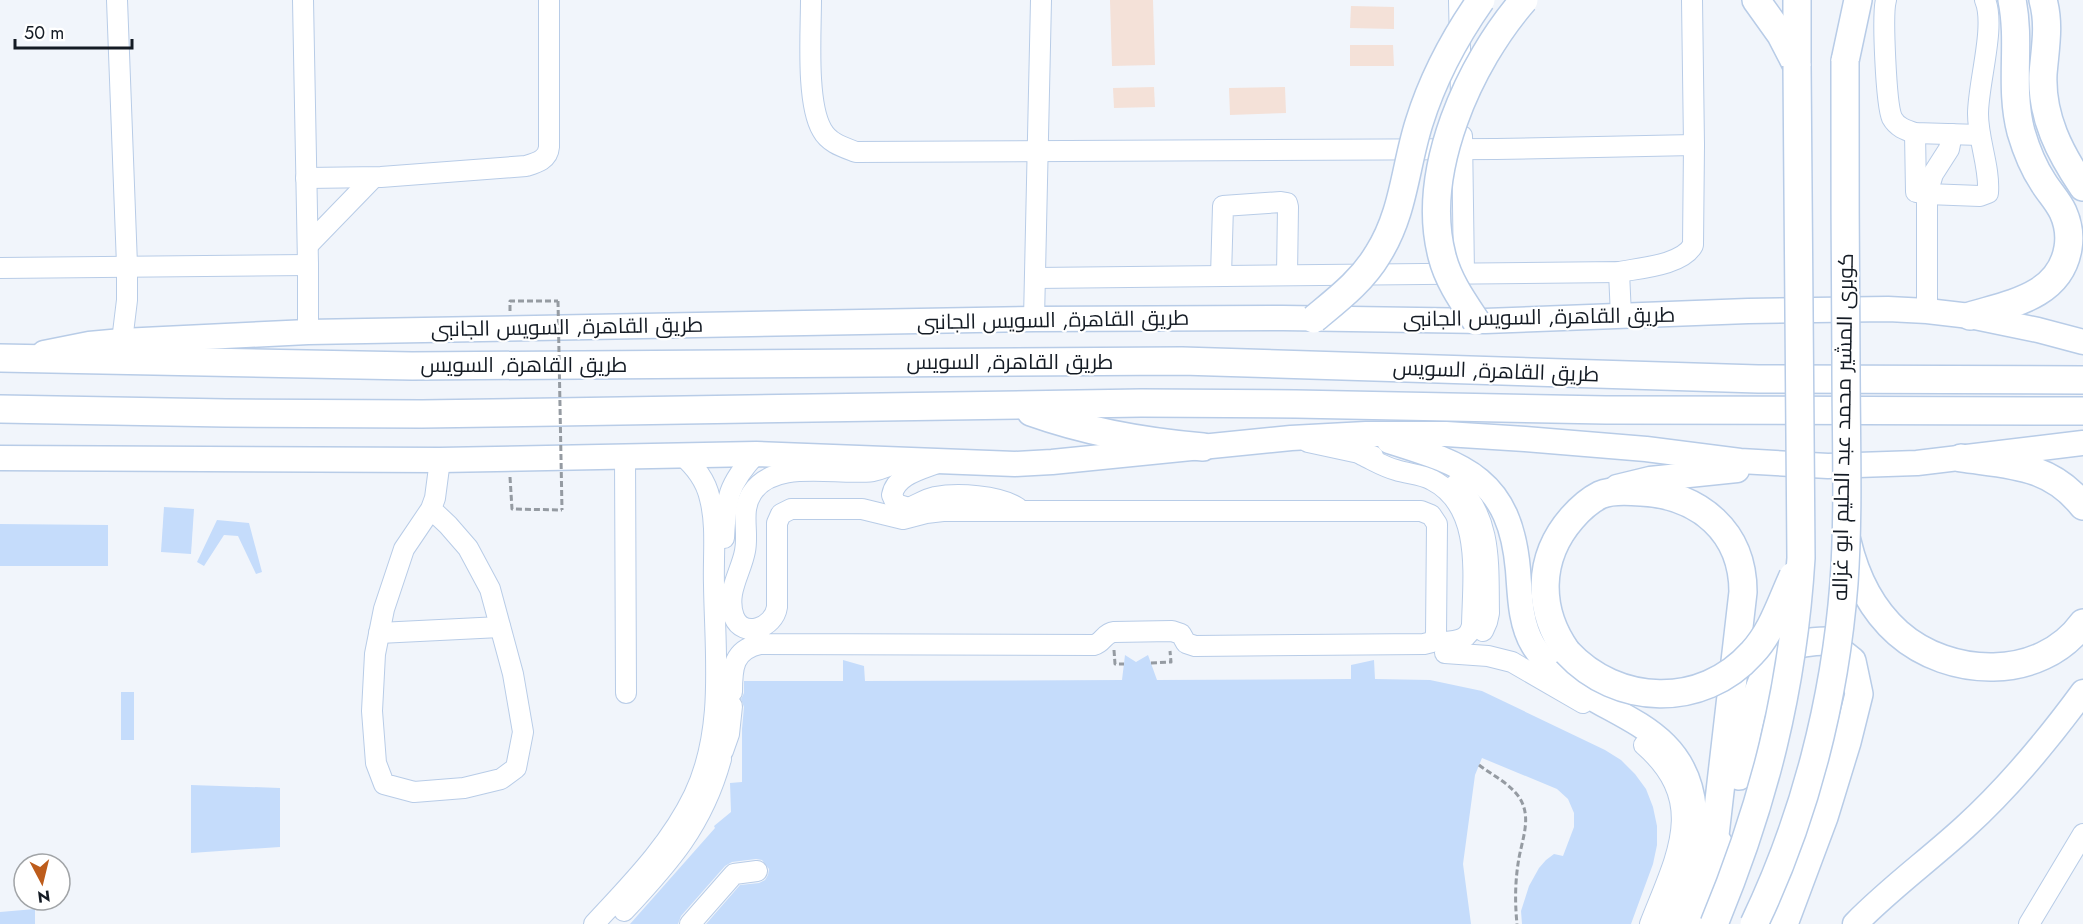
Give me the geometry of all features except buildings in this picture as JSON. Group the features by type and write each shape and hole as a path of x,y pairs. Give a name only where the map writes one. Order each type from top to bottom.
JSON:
{"highway":[{"path":"1314,319 1357,282 1369,268 1388,236 1402,200 1411,152 1429,94 1455,40 1481,0"},
{"path":"1476,321 1456,289 1442,257 1437,222 1440,179 1451,129 1470,82 1496,35 1524,0"},
{"path":"1756,0 1781,35 1797,66"},
{"name":"كوبرى المشير محمد عبد الحليم ابو غزاله","path":"1714,924 1748,836 1774,746 1790,672 1795,634 1801,558 1797,0"},
{"path":"1843,0 1845,61"},
{"path":"1845,61 1858,0"},
{"path":"1970,316 2022,300 2042,290 2058,275 2068,244 2063,213 2034,166 2017,116 2014,81 2015,26 2012,0"},
{"path":"2043,0 2047,25 2043,76 2046,109 2062,156 2083,187"},
{"name":"كوبرى المشير محمد عبد الحليم ابو غزاله","path":"1754,924 1795,822 1821,728 1839,632 1846,535 1845,61"},
{"name":"طريق القاهرة, السويس","path":"11,359 412,366 1182,362 1758,379 2083,380"},
{"name":"طريق القاهرة, السويس","path":"0,410 422,414 1010,405 1296,404 1606,410 2083,411"},
{"path":"1010,405 1105,433 1203,447"},
{"path":"1961,458 2034,470 2061,483 2083,506"},
{"path":"1712,861 1743,592 1741,565 1730,540 1713,519 1703,511 1676,499 1646,492 1602,494 1575,514 1565,526 1556,540 1546,568 1547,613 1567,652 1596,676 1630,690 1660,694 1683,692 1704,686 1731,672 1758,646 1770,627 1801,558"},
{"path":"1846,535 1863,588 1884,619 1912,643 1945,660 1981,667 2027,662 2068,640 2083,623"},
{"path":"1689,924 1735,795 1751,716 1760,687 1769,669 1783,651 1806,643 1827,641 1852,661 1859,694 1824,817 1784,924"}],"main road":[{"name":"طريق القاهرة, السويس الجانبى","path":"11,359 89,344 122,341 308,332 1034,319 1476,321 1888,309 1970,316 2083,342"},
{"path":"1364,444 1446,434 1565,442 1784,465 1873,466 2083,444"},
{"path":"0,458 440,460 756,454 987,464 1052,462 1291,438 1364,444 1441,458 1473,475 1488,488 1508,521 1514,539 1521,607 1532,643 1545,663 1577,689 1653,733 1670,748 1683,766 1691,787 1695,818 1693,846 1684,881 1668,924"},
{"path":"1602,494 1624,485 1650,479 1784,465"},
{"path":"1855,924 1965,828 2008,786 2083,692"}],"street":[{"path":"117,0 127,265 127,300 122,341"},
{"path":"303,0 308,332"},
{"path":"306,178 373,178 526,166 542,160 549,147 549,0"},
{"path":"811,0 812,84 816,115 822,130 836,145 856,152 1039,153 1694,145"},
{"path":"1034,319 1041,0"},
{"path":"1459,0 1464,274"},
{"path":"1035,278 1619,272 1673,261 1689,251 1693,245 1692,0"},
{"path":"1886,0 1883,15 1890,111 1898,125 1904,130 1915,133 1980,135"},
{"path":"1915,133 1915,189 1918,193 1980,196 1988,193 1978,118 1978,92 1990,22 1985,0"},
{"path":"1927,311 1927,194 1933,174 1949,149 1952,134"},
{"path":"308,245 373,178"},
{"path":"1221,276 1222,207 1224,204 1281,202 1287,203 1288,207 1287,275"},
{"path":"0,268 308,265"},
{"path":"1619,272 1621,316"},
{"path":"1364,444 1425,467"},
{"path":"1364,444 1386,467 1431,480 1448,491 1460,507 1472,549 1472,624 1471,630 1464,639 1445,648 1512,662 1572,698 1621,714"},
{"path":"594,924 653,859 684,814 702,775 713,733 716,690 712,508 702,477 681,454"},
{"path":"723,751 726,721 723,572 726,507 740,472 756,454"},
{"path":"625,455 626,693"},
{"path":"611,924 661,871 684,842 711,789 729,734 733,670 737,659 745,650 760,644 1094,645 1101,642 1106,635 1114,632 1170,631 1181,634 1186,643 1196,646 1428,644 1435,639 1437,631 1437,530 1435,519 1421,511 934,512 903,519 862,509 791,509 781,514 777,523 777,607 774,616 768,624 758,628 747,628 739,624 733,613 732,591 745,550 745,510 753,491 768,478 787,472 873,471 903,459"},
{"path":"431,509 468,548 490,590 513,674 523,732 516,768 501,778 464,788 414,792 384,784 376,763 372,711 375,654 387,599 404,549 431,509 435,498 440,460"},
{"path":"941,462 898,482 892,495 896,504 909,508 934,497 982,496 1004,500 1023,511"},
{"path":"1444,476 1464,491 1475,506 1482,523 1487,550 1489,613 1483,630"},
{"path":"379,633 500,627"},
{"path":"1644,745 1662,763 1675,786 1680,798 1683,824 1674,861 1650,924"},
{"path":"2030,924 2083,834"},
{"path":"690,924 734,874 757,871"}],"path":[{"path":"510,302 558,301 562,510 512,509 510,458"},
{"path":"1151,663 1171,662 1170,631"},
{"path":"1479,765 1514,791 1526,814 1526,831 1516,879 1517,924"}],"shaded area":[{"path":"1110,0 1153,0 1155,65 1112,66"},
{"path":"1351,6 1394,7 1394,29 1350,28"},
{"path":"1350,45 1393,45 1394,66 1350,66"},
{"path":"1154,87 1155,107 1114,108 1113,88"},
{"path":"1285,87 1286,113 1230,115 1229,88"}]}
